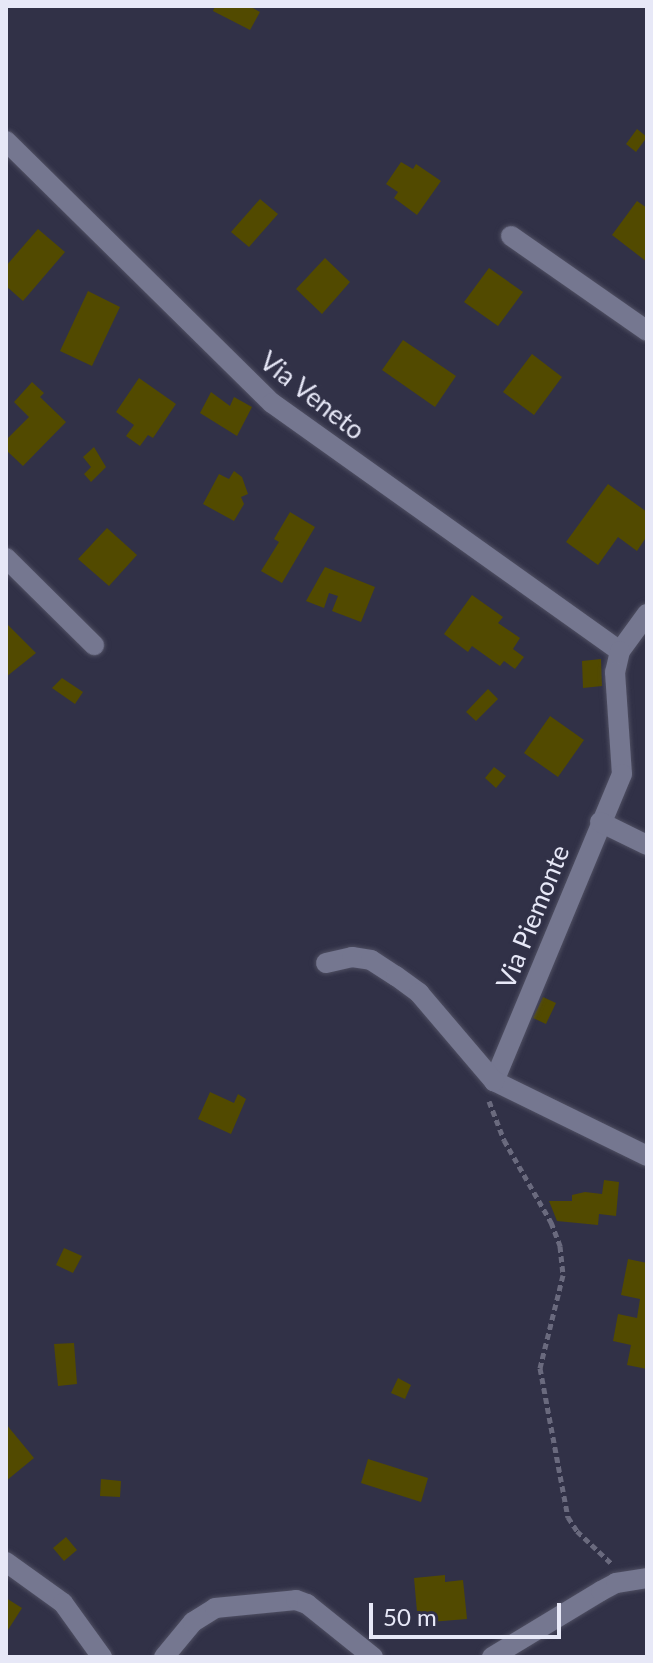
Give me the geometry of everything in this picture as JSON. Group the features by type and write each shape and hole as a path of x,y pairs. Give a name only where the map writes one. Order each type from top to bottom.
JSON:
{"street":[{"name":"Via Veneto","path":"6,141 272,403 620,651"},
{"path":"511,236 647,331"},
{"path":"6,558 94,645"},
{"path":"620,651 647,614"},
{"name":"Via Piemonte","path":"494,1081 622,774 615,672 620,651"},
{"path":"600,822 647,845"},
{"path":"326,963 352,957 371,960 419,993 494,1081 647,1156"},
{"path":"6,1562 63,1603 102,1657"},
{"path":"492,1657 601,1591 637,1579"},
{"path":"164,1657 193,1622 215,1608 296,1600 307,1604 373,1657"}],"path":[{"path":"494,1081 488,1099 492,1114 551,1222 560,1246 563,1275 540,1368 568,1517 577,1531 637,1579"}],"building":[{"path":"215,6 249,6 260,12 250,30 213,11"},
{"path":"637,129 647,137 636,152 626,144"},
{"path":"401,162 413,169 416,164 441,181 417,215 394,198 398,192 386,184"},
{"path":"260,199 278,214 249,247 231,232"},
{"path":"637,201 647,208 647,262 612,235"},
{"path":"38,229 65,252 23,301 6,286 6,266"},
{"path":"325,258 350,282 322,314 296,289"},
{"path":"489,268 523,292 498,326 464,302"},
{"path":"88,291 120,307 92,366 60,351"},
{"path":"403,340 456,376 435,407 382,370"},
{"path":"532,354 562,377 534,415 503,392"},
{"path":"139,378 176,404 153,438 148,435 140,446 126,436 134,425 116,412"},
{"path":"32,382 44,393 40,397 66,422 23,466 6,450 6,440 29,417 14,402"},
{"path":"211,392 230,406 234,397 252,407 237,436 200,413"},
{"path":"94,447 106,467 91,482 84,474 91,467 83,457"},
{"path":"234,471 242,477 248,494 241,497 244,504 234,521 203,504 219,474 229,479"},
{"path":"608,484 647,512 647,536 637,551 618,537 598,565 566,542"},
{"path":"290,512 315,527 282,583 261,571 279,542 274,539"},
{"path":"107,528 137,555 109,586 78,559"},
{"path":"325,567 375,587 361,622 332,611 338,596 329,593 324,608 306,601"},
{"path":"472,595 503,617 498,623 520,638 513,649 524,657 515,669 504,661 500,666 472,646 468,652 444,634"},
{"path":"6,623 36,653 6,677"},
{"path":"601,659 602,686 583,688 582,661"},
{"path":"62,678 83,692 75,704 52,688"},
{"path":"488,689 498,699 476,721 466,712"},
{"path":"550,716 584,740 558,777 524,753"},
{"path":"494,767 506,776 496,788 485,778"},
{"path":"543,997 556,1003 546,1024 533,1018"},
{"path":"210,1092 234,1103 238,1094 246,1099 231,1134 198,1119"},
{"path":"604,1180 619,1182 616,1216 599,1214 598,1225 557,1221 549,1201 572,1201 572,1195 585,1192 602,1194"},
{"path":"64,1248 82,1256 73,1273 56,1265"},
{"path":"628,1259 647,1263 647,1369 627,1365 631,1345 613,1341 618,1314 637,1318 640,1299 621,1295"},
{"path":"74,1343 77,1384 58,1386 54,1344"},
{"path":"398,1378 411,1385 405,1399 391,1393"},
{"path":"6,1424 34,1458 6,1481"},
{"path":"368,1459 428,1478 421,1502 361,1483"},
{"path":"101,1479 121,1481 120,1497 100,1496"},
{"path":"66,1537 77,1550 64,1561 53,1548"},
{"path":"445,1575 445,1582 463,1580 467,1619 418,1623 414,1578"},
{"path":"6,1598 22,1608 6,1633"}]}
